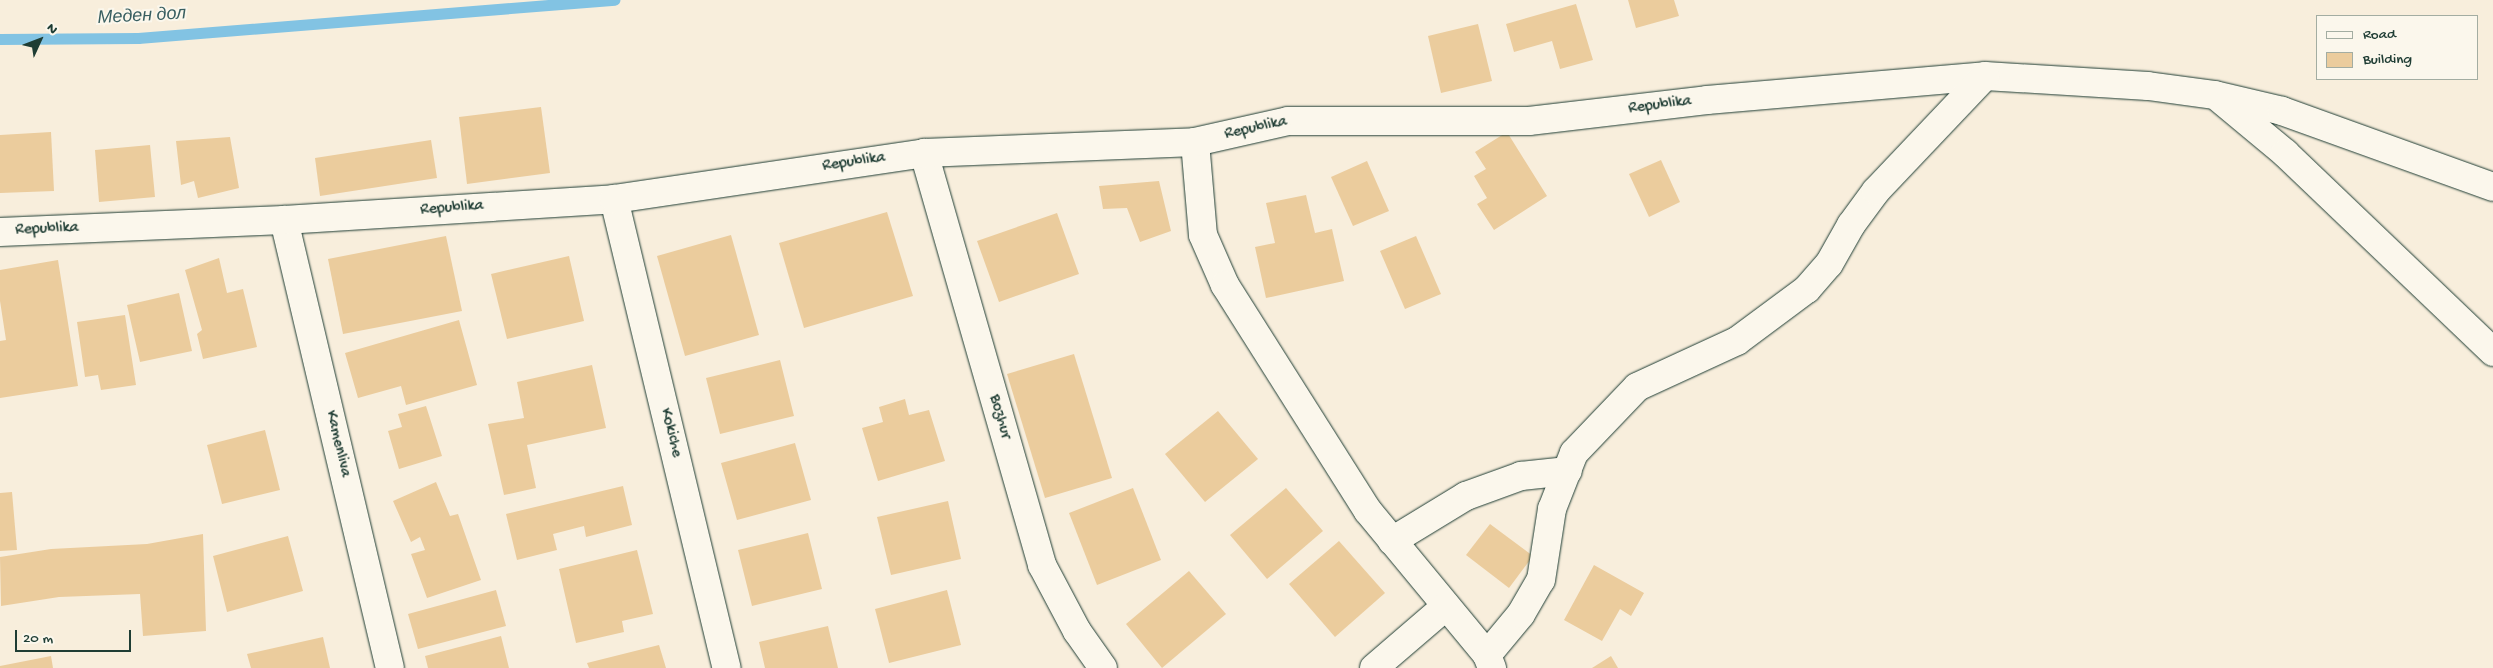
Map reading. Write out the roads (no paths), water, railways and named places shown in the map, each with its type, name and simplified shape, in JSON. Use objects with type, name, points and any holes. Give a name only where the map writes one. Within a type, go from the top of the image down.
[{"type":"street","name":"Republika","points":[[0,232],[284,220],[614,199],[924,153],[1195,142],[1288,121],[1529,121],[1707,100],[1985,76],[2148,86],[2215,95],[2282,111],[2493,187]]},
{"type":"street","points":[[1195,142],[1203,235],[1225,285],[1368,511],[1489,662],[1541,580],[1552,509],[1574,453],[1637,387],[1738,341],[1807,289],[1829,264],[1851,225],[1876,191],[1985,76]]},
{"type":"street","points":[[2215,95],[2285,153],[2493,352]]},
{"type":"street","name":"Bozhur","points":[[924,153],[1042,565],[1077,631],[1103,668]]},
{"type":"street","name":"Kokiche","points":[[614,199],[727,668]]},
{"type":"street","name":"Kamenliva","points":[[284,220],[390,668]]},
{"type":"street","points":[[1392,541],[1466,496],[1521,476],[1568,471]]},
{"type":"street","points":[[1374,668],[1446,606]]},
{"type":"waterway","name":"Меден дол","points":[[0,39],[138,38],[614,0]]}]
